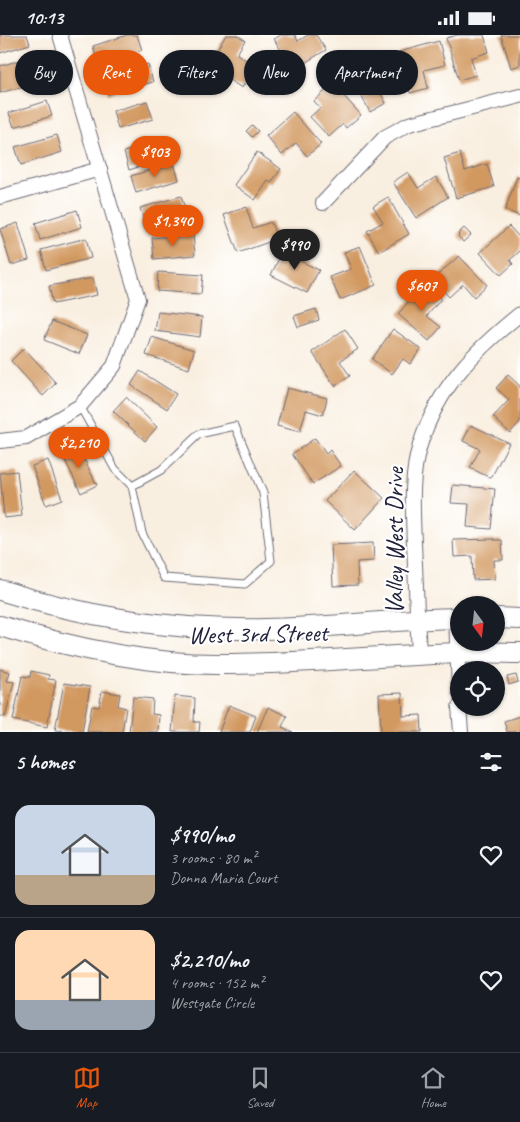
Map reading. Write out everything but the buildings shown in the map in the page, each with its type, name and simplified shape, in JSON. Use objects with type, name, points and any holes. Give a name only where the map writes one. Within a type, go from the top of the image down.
[{"type":"main road","name":"West 3rd Street","points":[[0,590],[50,605],[83,612],[199,627],[274,629],[450,618]]},
{"type":"main road","points":[[505,619],[520,619]]},
{"type":"main road","name":"West 3rd Street","points":[[0,626],[79,647],[148,659],[215,665],[306,663],[458,653],[520,653]]},
{"type":"street","points":[[0,441],[26,438],[80,406],[114,365],[138,299],[60,35]]},
{"type":"street","points":[[323,203],[385,137],[410,124],[520,96]]},
{"type":"street","points":[[0,197],[100,169]]},
{"type":"street","name":"Valley West Drive","points":[[419,655],[413,494],[416,462],[420,445],[437,407],[460,371],[477,350],[520,314]]},
{"type":"street","points":[[458,653],[458,661]]},
{"type":"street","points":[[460,716],[461,732]]},
{"type":"lane","points":[[80,406],[116,469],[132,485],[142,533],[164,578],[245,584],[271,561],[263,493],[235,425],[198,434],[161,470],[132,485]]}]
